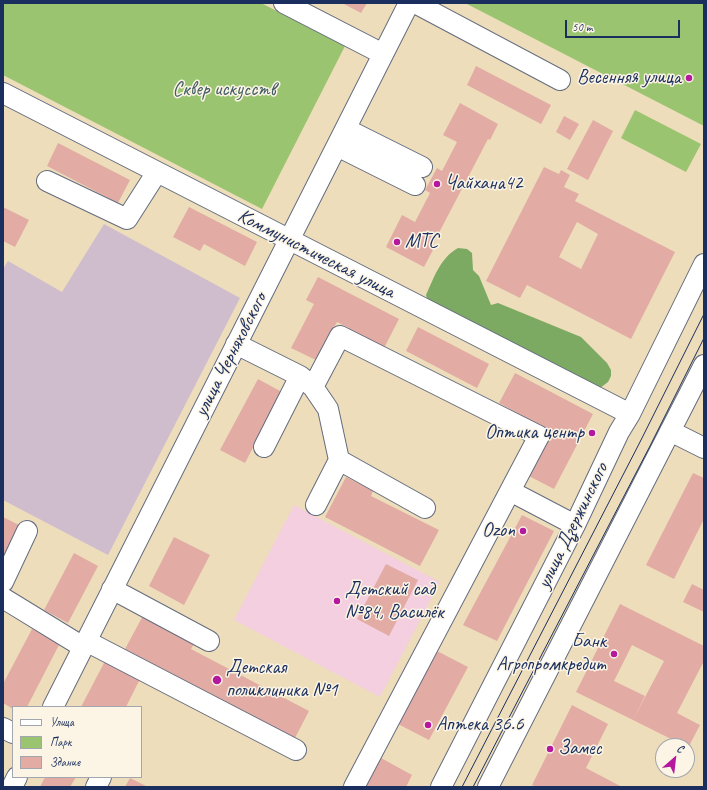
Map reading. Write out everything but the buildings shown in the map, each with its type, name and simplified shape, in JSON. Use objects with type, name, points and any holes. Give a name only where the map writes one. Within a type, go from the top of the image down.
[{"type":"street","points":[[284,3],[383,54]]},
{"type":"street","name":"улица Черняховского","points":[[53,706],[409,3]]},
{"type":"street","points":[[415,3],[560,80]]},
{"type":"street","name":"Коммунистическая улица","points":[[3,93],[630,414]]},
{"type":"street","points":[[341,137],[418,176]]},
{"type":"street","points":[[47,180],[128,219],[157,172]]},
{"type":"street","name":"улица Дзержинского","points":[[441,787],[575,525],[619,432],[630,414],[704,264]]},
{"type":"street","points":[[264,447],[306,382],[340,336],[539,436],[354,787]]},
{"type":"street","points":[[236,344],[306,382],[328,409],[339,460],[316,505]]},
{"type":"street","points":[[488,787],[704,365]]},
{"type":"street","points":[[670,431],[704,448]]},
{"type":"street","points":[[339,460],[425,508]]},
{"type":"street","points":[[510,491],[575,525]]},
{"type":"street","points":[[3,582],[27,530]]},
{"type":"street","points":[[112,589],[209,641]]},
{"type":"street","points":[[3,598],[84,644],[296,750]]},
{"type":"street","points":[[3,728],[12,732]]},
{"type":"street","points":[[12,787],[16,778]]},
{"type":"street","points":[[96,787],[100,778]]},
{"type":"shaded area","points":[[104,224],[240,298],[108,555],[3,500],[3,269],[8,261],[62,292]]},
{"type":"shaded area","name":"Детский сад №84, Василёк","points":[[294,505],[440,582],[380,697],[234,620]]},
{"type":"green space","name":"Сквер искусств","points":[[3,3],[261,3],[345,46],[262,209],[3,75]]},
{"type":"green space","points":[[465,3],[704,3],[704,126]]},
{"type":"green space","points":[[635,110],[701,144],[686,172],[621,138]]},
{"type":"green space","points":[[458,248],[467,249],[472,253],[473,270],[479,276],[491,305],[498,303],[581,337],[607,363],[611,370],[611,376],[608,382],[600,388],[428,302],[426,295],[438,269],[447,257]]},
{"type":"tram line","points":[[462,787],[640,442],[704,314]]},
{"type":"tram line","points":[[473,787],[650,446],[704,338]]},
{"type":"place","name":"Весенняя улица","points":[[689,78]]},
{"type":"place","name":"Чайхана42","points":[[437,184]]},
{"type":"place","name":"МТС","points":[[397,242]]},
{"type":"place","name":"Оптика центр","points":[[592,433]]},
{"type":"place","name":"Ozon","points":[[523,531]]},
{"type":"place","name":"Детский сад №84, Василёк","points":[[337,601]]},
{"type":"place","name":"Банк Агропромкредит","points":[[614,654]]},
{"type":"place","name":"Детская поликлиника №1","points":[[217,680]]},
{"type":"place","name":"Аптека 36.6","points":[[428,725]]},
{"type":"place","name":"Замес","points":[[550,749]]}]
